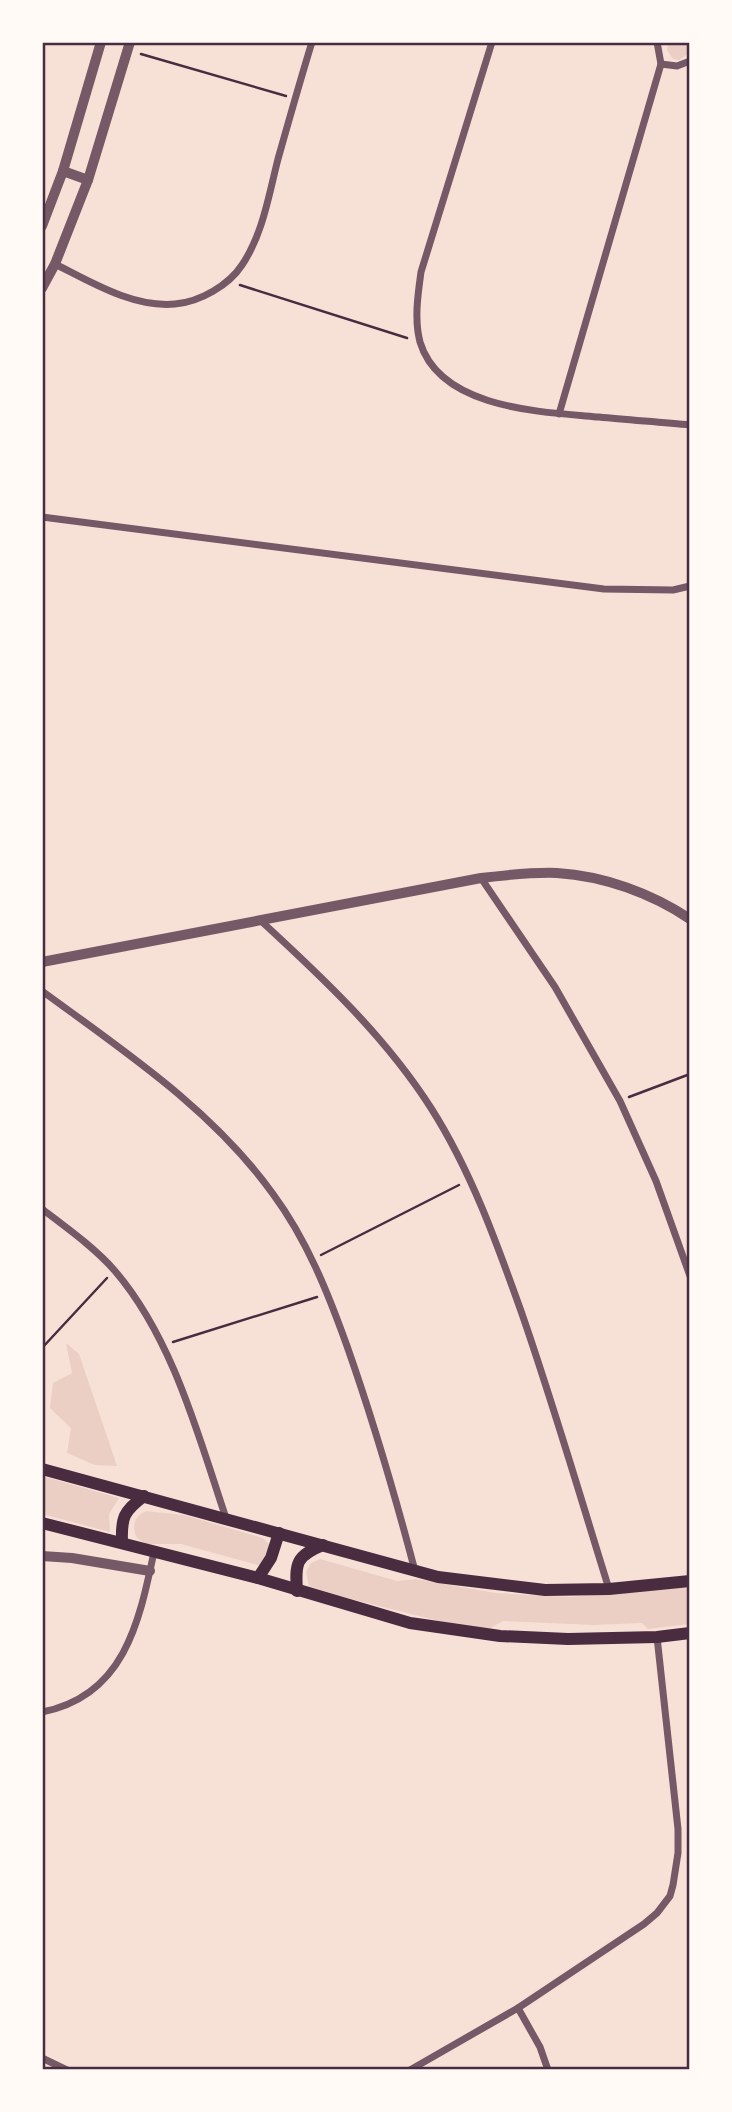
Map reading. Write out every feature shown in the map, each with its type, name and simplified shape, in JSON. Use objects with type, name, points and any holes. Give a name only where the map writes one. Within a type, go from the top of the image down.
[{"type":"main road","points":[[42,1469],[415,1571],[488,1585],[545,1590],[609,1589],[690,1581]]},
{"type":"main road","points":[[122,1542],[121,1524],[125,1513],[144,1496]]},
{"type":"main road","points":[[42,1523],[258,1578],[410,1623],[473,1632],[568,1639],[657,1637],[690,1633]]},
{"type":"main road","points":[[258,1578],[271,1558],[279,1533]]},
{"type":"main road","points":[[297,1591],[298,1561],[309,1551],[323,1545]]},
{"type":"street","points":[[42,226],[63,171],[101,42]]},
{"type":"street","points":[[55,264],[124,296],[160,303],[175,304],[190,300],[207,294],[228,281],[242,265],[263,218],[294,98],[312,42]]},
{"type":"street","points":[[492,42],[421,272],[418,307],[421,342],[439,372],[461,389],[493,402],[559,414],[690,425]]},
{"type":"street","points":[[559,414],[661,64],[657,42]]},
{"type":"street","points":[[42,288],[55,264],[88,180],[129,46]]},
{"type":"street","points":[[661,64],[677,66],[690,61]]},
{"type":"street","points":[[63,171],[88,180]]},
{"type":"street","points":[[42,517],[604,589],[673,590],[690,586]]},
{"type":"street","points":[[42,962],[481,878],[556,873],[584,877],[645,894],[690,919]]},
{"type":"street","points":[[481,878],[555,987],[620,1101],[656,1181],[690,1276]]},
{"type":"street","points":[[260,919],[308,963],[374,1033],[429,1105],[471,1179],[495,1237],[538,1359],[609,1589]]},
{"type":"street","points":[[42,991],[164,1083],[211,1124],[248,1163],[292,1223],[328,1294],[361,1385],[415,1571]]},
{"type":"street","points":[[42,1209],[114,1270],[163,1345],[192,1418],[226,1518]]},
{"type":"street","points":[[42,1712],[54,1710],[89,1694],[105,1680],[119,1661],[142,1608],[154,1552]]},
{"type":"street","points":[[42,1556],[72,1558],[150,1571]]},
{"type":"street","points":[[410,2070],[518,2008],[644,1924],[670,1896],[677,1868],[678,1829],[657,1637]]},
{"type":"street","points":[[518,2008],[540,2047],[548,2070]]},
{"type":"street","points":[[42,2058],[67,2070]]},
{"type":"path","points":[[129,46],[294,98]]},
{"type":"path","points":[[228,281],[421,342]]},
{"type":"path","points":[[620,1101],[690,1074]]},
{"type":"path","points":[[312,1259],[471,1179]]},
{"type":"path","points":[[42,1348],[114,1270]]},
{"type":"path","points":[[163,1345],[328,1294]]},
{"type":"shaded area","points":[[669,42],[690,42],[688,54],[679,60],[673,59],[667,50]]},
{"type":"shaded area","points":[[66,1343],[79,1354],[117,1466],[95,1465],[67,1453],[71,1428],[50,1408],[53,1383],[72,1373]]},
{"type":"shaded area","points":[[42,1476],[119,1498],[109,1514],[110,1532],[42,1514]]},
{"type":"shaded area","points":[[146,1511],[184,1515],[263,1538],[270,1545],[263,1564],[258,1565],[181,1544],[146,1544],[137,1538],[134,1526],[136,1519]]},
{"type":"shaded area","points":[[320,1559],[397,1581],[416,1579],[496,1593],[570,1597],[690,1587],[690,1624],[648,1629],[642,1623],[594,1625],[503,1621],[487,1630],[439,1621],[309,1586],[306,1572],[311,1563]]}]
